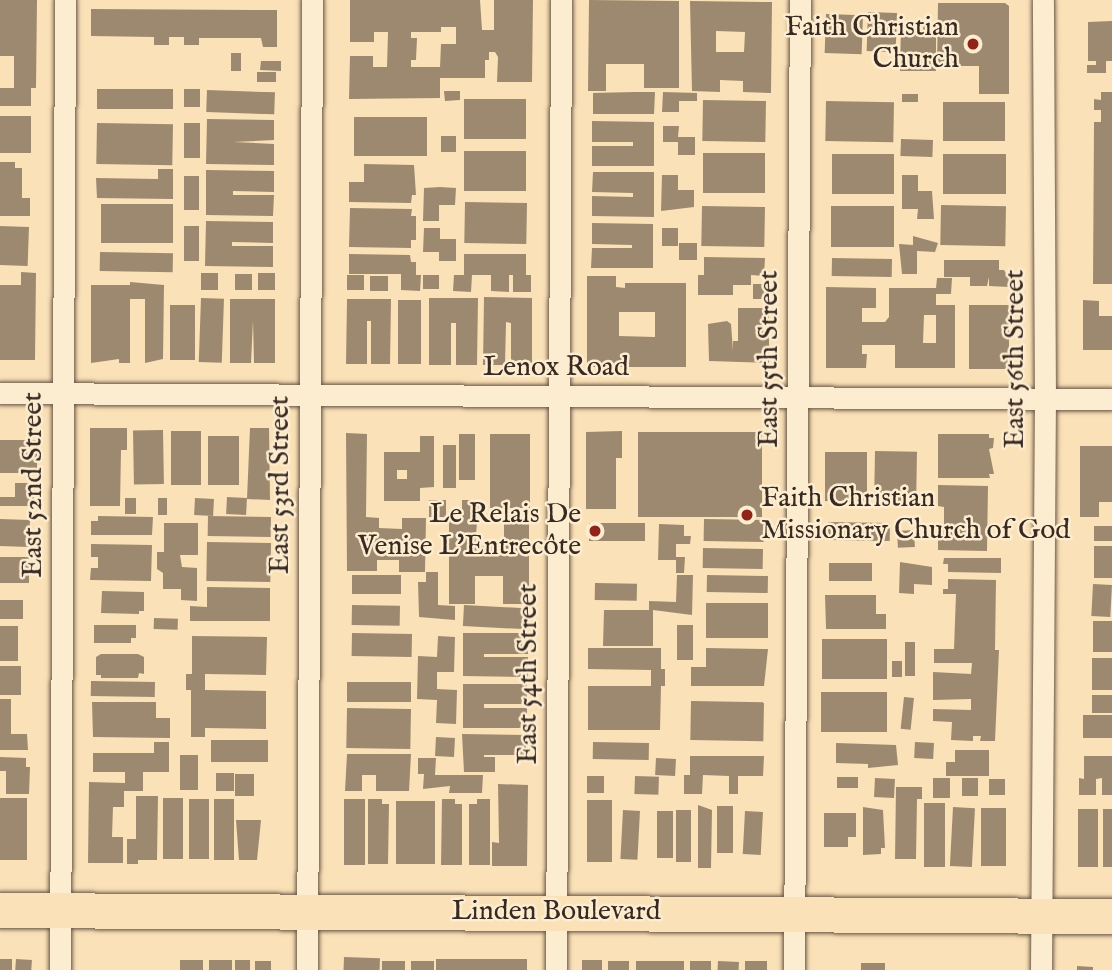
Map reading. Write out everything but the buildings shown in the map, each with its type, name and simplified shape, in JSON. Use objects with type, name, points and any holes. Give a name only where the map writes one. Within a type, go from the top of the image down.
[{"type":"highway","name":"Linden Boulevard","points":[[0,910],[1112,916]]},
{"type":"street","name":"East 52nd Street","points":[[60,970],[65,0]]},
{"type":"street","name":"East 53rd Street","points":[[307,970],[312,0]]},
{"type":"street","name":"East 54th Street","points":[[556,970],[561,0]]},
{"type":"street","name":"East 55th Street","points":[[794,970],[800,0]]},
{"type":"street","name":"East 56th Street","points":[[1041,970],[1045,398],[1043,0]]},
{"type":"street","name":"Lenox Road","points":[[0,393],[1112,399]]},
{"type":"place","name":"Faith Christian Church","points":[[973,44]]},
{"type":"place","name":"Faith Christian Missionary Church of God","points":[[747,515]]},
{"type":"place","name":"Le Relais De Venise L'Entrecôte","points":[[595,531]]}]
